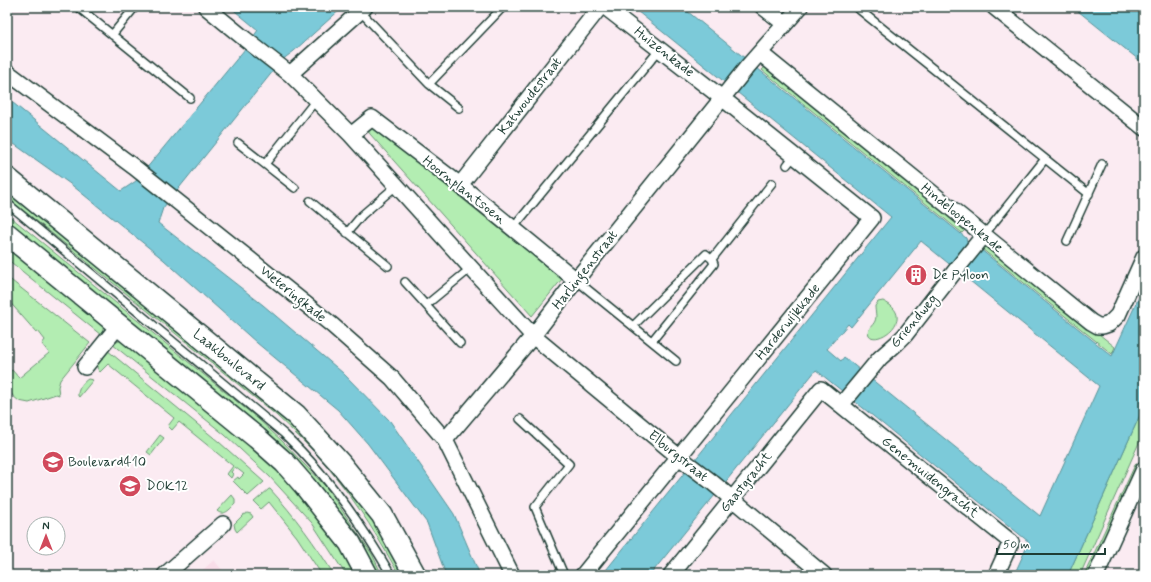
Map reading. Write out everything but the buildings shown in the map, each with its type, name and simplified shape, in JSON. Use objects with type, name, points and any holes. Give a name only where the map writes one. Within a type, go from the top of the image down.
[{"type":"main road","name":"Laakboulevard","points":[[7,178],[296,415],[340,462],[382,516],[415,575]]},
{"type":"main road","points":[[7,234],[257,438],[285,463],[350,543],[367,575]]},
{"type":"street","name":"Katwoudestraat","points":[[460,185],[600,7]]},
{"type":"street","name":"Huizenkade","points":[[605,7],[722,98]]},
{"type":"street","points":[[763,7],[785,24]]},
{"type":"street","points":[[722,98],[800,7]]},
{"type":"street","points":[[994,7],[1144,128]]},
{"type":"street","points":[[208,8],[285,70],[351,135],[533,336]]},
{"type":"street","points":[[285,70],[362,9]]},
{"type":"street","name":"Hindeloopenkade","points":[[760,53],[1091,322],[1098,326],[1108,324],[1118,315],[1144,257]]},
{"type":"street","name":"Weteringkade","points":[[7,72],[134,167],[332,325],[392,378],[445,440],[512,575]]},
{"type":"street","name":"Harderwijkkade","points":[[583,575],[872,218],[791,160],[722,98]]},
{"type":"street","name":"Harlingenstraat","points":[[445,440],[533,336],[722,98]]},
{"type":"street","name":"Hoornplantsoen","points":[[351,135],[372,118],[460,185],[576,280]]},
{"type":"street","name":"Griendweg","points":[[845,401],[880,358],[905,334],[984,235]]},
{"type":"street","points":[[85,367],[119,325]]},
{"type":"street","name":"Elburgstraat","points":[[533,336],[824,575]]},
{"type":"street","name":"Genemuidengracht","points":[[821,389],[845,401],[1011,542],[996,575]]},
{"type":"street","name":"Gaastgracht","points":[[671,575],[821,389]]},
{"type":"street","points":[[1098,574],[1144,469]]},
{"type":"street","points":[[165,575],[223,524]]},
{"type":"lane","points":[[78,7],[190,98]]},
{"type":"lane","points":[[112,35],[135,7]]},
{"type":"lane","points":[[429,84],[503,7]]},
{"type":"lane","points":[[856,7],[1089,194]]},
{"type":"lane","points":[[362,9],[429,84],[459,108]]},
{"type":"lane","points":[[512,228],[660,49]]},
{"type":"lane","points":[[265,164],[316,100]]},
{"type":"lane","points":[[238,143],[295,188]]},
{"type":"lane","points":[[984,235],[1045,159]]},
{"type":"lane","points":[[1067,241],[1102,164]]},
{"type":"lane","points":[[712,259],[772,183]]},
{"type":"lane","points":[[347,232],[362,215],[396,186]]},
{"type":"lane","points":[[310,202],[388,266]]},
{"type":"lane","name":"Laakboulevard","points":[[7,203],[284,433],[300,448],[326,478],[363,528],[391,575]]},
{"type":"lane","points":[[633,326],[706,254],[712,259],[714,264],[652,341]]},
{"type":"lane","points":[[426,305],[470,268]]},
{"type":"lane","points":[[576,280],[676,360]]},
{"type":"lane","points":[[405,282],[460,343]]},
{"type":"lane","points":[[520,420],[569,464],[535,507],[564,575]]},
{"type":"shaded area","points":[[214,560],[226,575],[197,575]]},
{"type":"green space","points":[[767,65],[967,228],[962,233],[762,70]]},
{"type":"green space","points":[[372,126],[562,279],[532,316],[370,134],[368,131]]},
{"type":"green space","points":[[7,184],[335,462],[409,575],[399,575],[361,511],[327,467],[299,437],[276,415],[7,197]]},
{"type":"green space","points":[[7,214],[257,418],[282,441],[326,487],[372,554],[382,575],[372,575],[331,510],[7,228]]},
{"type":"green space","points":[[7,238],[103,325],[101,335],[7,259]]},
{"type":"green space","points":[[987,243],[1115,347],[1112,354],[982,249]]},
{"type":"green space","points":[[7,277],[90,343],[60,380],[58,387],[59,395],[56,394],[29,403],[19,401],[13,396],[7,387],[7,374],[12,370],[19,378],[49,353],[42,344],[45,340],[38,331],[36,332],[7,299]]},
{"type":"green space","points":[[883,301],[893,308],[897,315],[896,322],[892,329],[886,334],[873,338],[869,335],[868,331],[876,319],[875,306],[878,302]]},
{"type":"green space","points":[[126,340],[282,466],[363,575],[346,575],[312,523],[270,477],[225,435],[112,344]]},
{"type":"green space","points":[[107,350],[219,442],[264,482],[248,496],[233,481],[238,477],[239,479],[244,474],[235,467],[231,472],[233,474],[231,478],[227,474],[233,466],[179,422],[172,430],[168,426],[174,418],[108,364],[100,372],[97,363]]},
{"type":"green space","points":[[88,379],[93,380],[79,397],[79,389]]},
{"type":"green space","points":[[1144,406],[1142,436],[1080,575],[1068,575]]},
{"type":"green space","points":[[160,435],[164,438],[151,455],[147,452]]},
{"type":"green space","points":[[1135,465],[1140,465],[1090,575],[1084,575]]},
{"type":"green space","points":[[269,489],[288,509],[304,530],[334,575],[322,575],[297,537],[269,502],[261,509],[254,502]]},
{"type":"green space","points":[[232,495],[235,499],[235,504],[224,513],[217,511]]},
{"type":"green space","points":[[247,513],[251,514],[253,517],[237,532],[234,524]]},
{"type":"water","points":[[230,7],[343,7],[282,60],[163,208],[158,223],[263,305],[343,373],[390,421],[454,514],[480,575],[446,575],[427,523],[368,444],[338,410],[257,343],[164,260],[73,186],[7,139],[7,98],[121,191],[136,181],[245,49],[258,30]]},
{"type":"water","points":[[632,7],[682,7],[966,238],[968,246],[980,249],[1112,356],[1144,286],[1144,406],[1068,575],[1014,575],[1029,542],[816,370],[723,485],[707,488],[715,495],[650,575],[602,575],[891,217]],"holes":[[[921,241],[1099,386],[1040,516],[844,357],[841,361],[827,349],[848,324],[851,327]]]},
{"type":"water","points":[[1073,7],[1144,7],[1144,64]]},
{"type":"place","name":"De Pyloon","points":[[916,275]]},
{"type":"place","name":"Boulevard410","points":[[53,462]]},
{"type":"place","name":"DOK12","points":[[130,486]]}]
